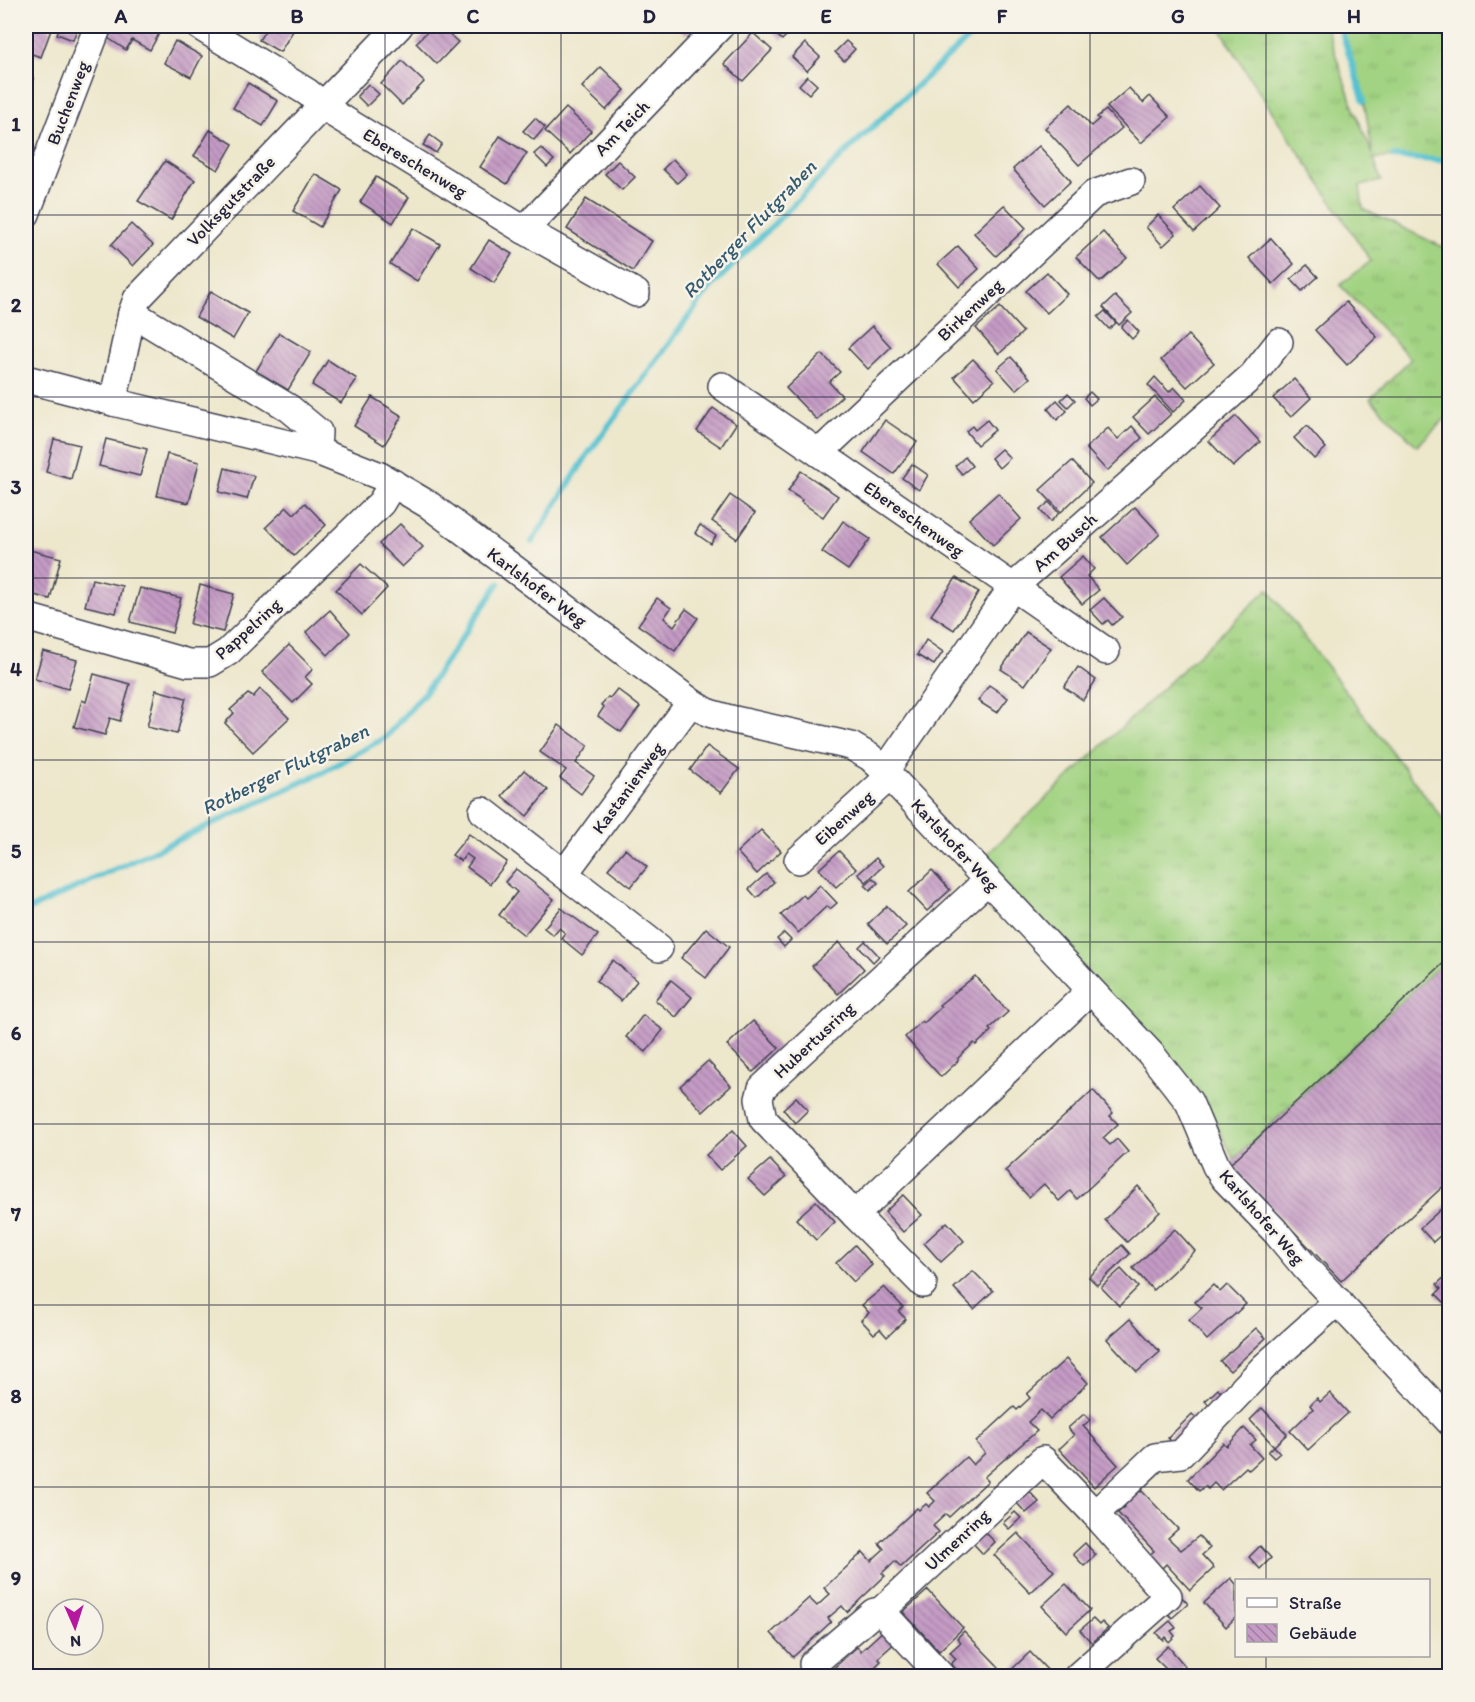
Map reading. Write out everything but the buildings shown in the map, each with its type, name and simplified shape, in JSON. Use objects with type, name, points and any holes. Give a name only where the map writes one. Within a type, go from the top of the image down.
[{"type":"street","name":"Buchenweg","points":[[26,214],[98,26]]},
{"type":"street","name":"Ebereschenweg","points":[[198,26],[307,92],[336,115],[524,230],[636,293]]},
{"type":"street","name":"Volksgutstraße","points":[[113,402],[132,312],[137,299],[399,26]]},
{"type":"street","name":"Am Teich","points":[[524,230],[720,26]]},
{"type":"street","name":"Birkenweg","points":[[819,453],[1094,194],[1131,181]]},
{"type":"street","points":[[132,312],[289,408],[318,432],[317,451]]},
{"type":"street","name":"Am Busch","points":[[887,773],[1012,588],[1253,375],[1279,342]]},
{"type":"street","name":"Karlshofer Weg","points":[[26,379],[317,451],[352,464],[393,483],[429,505],[691,702],[709,713],[851,746],[870,757],[1151,1054],[1189,1101],[1216,1166],[1224,1178],[1449,1422]]},
{"type":"street","name":"Ebereschenweg","points":[[722,386],[1106,651]]},
{"type":"street","name":"Pappelring","points":[[26,617],[188,663],[210,663],[228,652],[381,503],[393,483]]},
{"type":"street","name":"Kastanienweg","points":[[564,874],[691,702]]},
{"type":"street","name":"Eibenweg","points":[[798,860],[887,773]]},
{"type":"street","points":[[483,811],[658,948]]},
{"type":"street","name":"Hubertusring","points":[[923,1284],[763,1119],[759,1100],[762,1088],[987,880]]},
{"type":"street","points":[[855,1215],[1090,991]]},
{"type":"street","points":[[1095,1514],[1155,1457],[1181,1454],[1264,1367],[1338,1301]]},
{"type":"street","name":"Ulmenring","points":[[881,1611],[1043,1460],[1168,1596],[1078,1677]]},
{"type":"street","points":[[813,1664],[874,1612],[881,1611],[941,1677]]},
{"type":"green space","points":[[1219,26],[1326,26],[1352,104],[1373,155],[1364,101],[1340,26],[1449,26],[1449,161],[1393,157],[1374,159],[1381,181],[1360,186],[1363,209],[1449,250],[1449,415],[1417,446],[1370,399],[1411,359],[1340,285],[1371,261],[1250,78]]},
{"type":"green space","points":[[1268,589],[1449,827],[1449,957],[1234,1159],[1200,1093],[981,860]]},
{"type":"waterway","name":"Rotberger Flutgraben","points":[[532,542],[588,454],[709,289],[851,147],[981,26]]},
{"type":"waterway","points":[[1340,26],[1364,101]]},
{"type":"waterway","points":[[1393,157],[1450,161]]},
{"type":"waterway","name":"Rotberger Flutgraben","points":[[26,911],[323,772],[386,737],[426,691],[499,583]]}]
